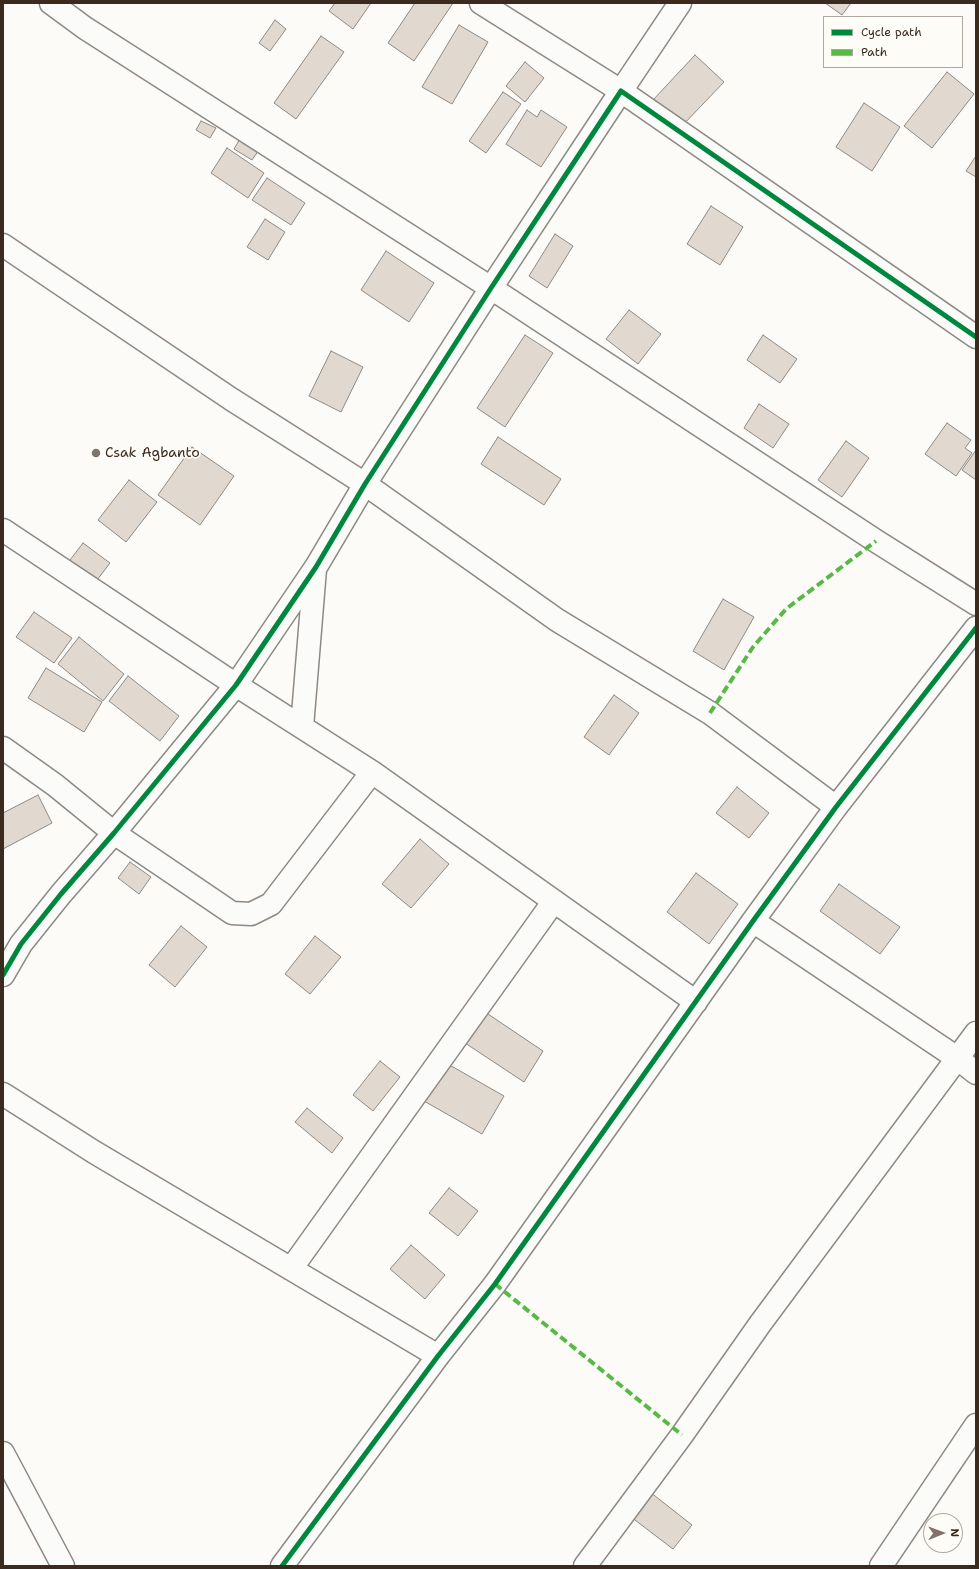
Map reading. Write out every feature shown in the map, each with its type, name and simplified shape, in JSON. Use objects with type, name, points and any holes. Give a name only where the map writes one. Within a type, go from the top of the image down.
[{"type":"main road","points":[[51,3],[85,28],[491,288],[876,541],[976,604]]},
{"type":"main road","points":[[481,3],[620,91],[976,337]]},
{"type":"main road","points":[[3,975],[21,944],[60,894],[114,833],[236,685],[316,567],[365,484],[491,288],[620,91],[680,3]]},
{"type":"main road","points":[[3,245],[231,399],[365,484],[557,620],[710,713],[836,807]]},
{"type":"main road","points":[[3,530],[236,685],[372,772],[696,1002]]},
{"type":"main road","points":[[302,727],[316,567]]},
{"type":"main road","points":[[282,1566],[438,1356],[495,1284],[753,921],[836,807],[976,628]]},
{"type":"main road","points":[[3,748],[55,785],[114,833],[232,913],[251,914],[271,904],[372,772]]},
{"type":"main road","points":[[291,1269],[554,901]]},
{"type":"main road","points":[[753,921],[957,1058],[976,1073]]},
{"type":"main road","points":[[585,1566],[682,1435],[760,1324],[976,1033]]},
{"type":"main road","points":[[3,1094],[94,1152],[438,1356]]},
{"type":"main road","points":[[880,1566],[976,1426]]},
{"type":"main road","points":[[3,1453],[63,1566]]},
{"type":"building","points":[[335,3],[371,3],[353,29],[329,11]]},
{"type":"building","points":[[415,3],[453,3],[414,61],[388,43]]},
{"type":"building","points":[[825,3],[851,3],[842,15]]},
{"type":"building","points":[[275,20],[286,29],[270,51],[259,43]]},
{"type":"building","points":[[459,25],[488,42],[452,104],[422,87]]},
{"type":"building","points":[[321,36],[344,52],[296,119],[274,103]]},
{"type":"building","points":[[695,55],[724,82],[681,127],[653,100]]},
{"type":"building","points":[[525,62],[544,78],[525,102],[506,86]]},
{"type":"building","points":[[947,72],[974,94],[932,148],[904,126]]},
{"type":"building","points":[[503,92],[521,104],[486,153],[469,141]]},
{"type":"building","points":[[864,103],[900,127],[872,171],[836,147]]},
{"type":"building","points":[[527,110],[537,117],[541,110],[567,127],[541,167],[506,144]]},
{"type":"building","points":[[201,121],[216,128],[210,138],[196,130]]},
{"type":"building","points":[[244,132],[263,144],[252,160],[234,149]]},
{"type":"building","points":[[227,148],[264,173],[248,198],[211,173]]},
{"type":"building","points":[[976,156],[976,177],[966,171]]},
{"type":"building","points":[[267,178],[305,203],[291,225],[252,200]]},
{"type":"building","points":[[711,206],[743,227],[720,265],[687,244]]},
{"type":"building","points":[[265,219],[285,232],[268,260],[247,247]]},
{"type":"building","points":[[555,234],[573,246],[547,288],[529,276]]},
{"type":"building","points":[[386,251],[434,283],[409,322],[361,290]]},
{"type":"building","points":[[629,310],[661,334],[638,364],[606,339]]},
{"type":"building","points":[[525,335],[553,353],[505,427],[477,408]]},
{"type":"building","points":[[763,335],[797,359],[780,383],[747,360]]},
{"type":"building","points":[[331,351],[363,367],[341,412],[309,396]]},
{"type":"building","points":[[759,404],[789,424],[773,448],[744,428]]},
{"type":"building","points":[[947,423],[971,440],[965,448],[972,453],[956,476],[925,454]]},
{"type":"building","points":[[498,437],[561,479],[544,505],[481,464]]},
{"type":"building","points":[[846,441],[869,458],[842,497],[818,480]]},
{"type":"building","points":[[192,447],[234,476],[200,525],[158,495]]},
{"type":"building","points":[[976,450],[976,480],[962,470]]},
{"type":"building","points":[[129,480],[157,502],[126,542],[98,520]]},
{"type":"building","points":[[83,543],[110,563],[94,584],[67,564]]},
{"type":"building","points":[[723,599],[754,617],[724,670],[693,651]]},
{"type":"building","points":[[34,612],[72,638],[54,663],[16,637]]},
{"type":"building","points":[[79,637],[124,674],[103,701],[58,664]]},
{"type":"building","points":[[46,668],[102,702],[84,732],[28,698]]},
{"type":"building","points":[[128,676],[179,716],[160,741],[109,701]]},
{"type":"building","points":[[614,695],[639,713],[609,755],[584,737]]},
{"type":"building","points":[[737,787],[769,813],[749,838],[716,813]]},
{"type":"building","points":[[38,795],[52,823],[3,849],[3,813]]},
{"type":"building","points":[[420,839],[449,864],[411,908],[382,884]]},
{"type":"building","points":[[130,862],[151,877],[139,894],[118,878]]},
{"type":"building","points":[[696,873],[738,904],[709,944],[667,912]]},
{"type":"building","points":[[839,884],[900,927],[880,954],[820,911]]},
{"type":"building","points":[[181,926],[207,947],[175,987],[149,965]]},
{"type":"building","points":[[315,936],[341,957],[310,994],[285,974]]},
{"type":"building","points":[[482,1010],[543,1051],[524,1082],[462,1041]]},
{"type":"building","points":[[380,1061],[400,1077],[373,1111],[353,1095]]},
{"type":"building","points":[[446,1063],[504,1096],[482,1134],[424,1101]]},
{"type":"building","points":[[307,1108],[343,1138],[332,1153],[295,1122]]},
{"type":"building","points":[[449,1188],[478,1211],[458,1236],[429,1213]]},
{"type":"building","points":[[411,1245],[445,1275],[425,1299],[390,1269]]},
{"type":"building","points":[[650,1492],[692,1525],[673,1549],[631,1517]]},
{"type":"marked path","points":[[710,713],[753,647],[786,609],[876,541]]},
{"type":"marked path","points":[[495,1284],[682,1435]]},
{"type":"cycle path","points":[[3,975],[21,944],[61,894],[114,833],[236,685],[316,567],[365,484],[491,288],[621,91],[976,337]]},
{"type":"cycle path","points":[[282,1566],[438,1356],[495,1284],[753,921],[836,807],[976,628]]},
{"type":"place","name":"Csak Agbanto","points":[[96,453]]}]
